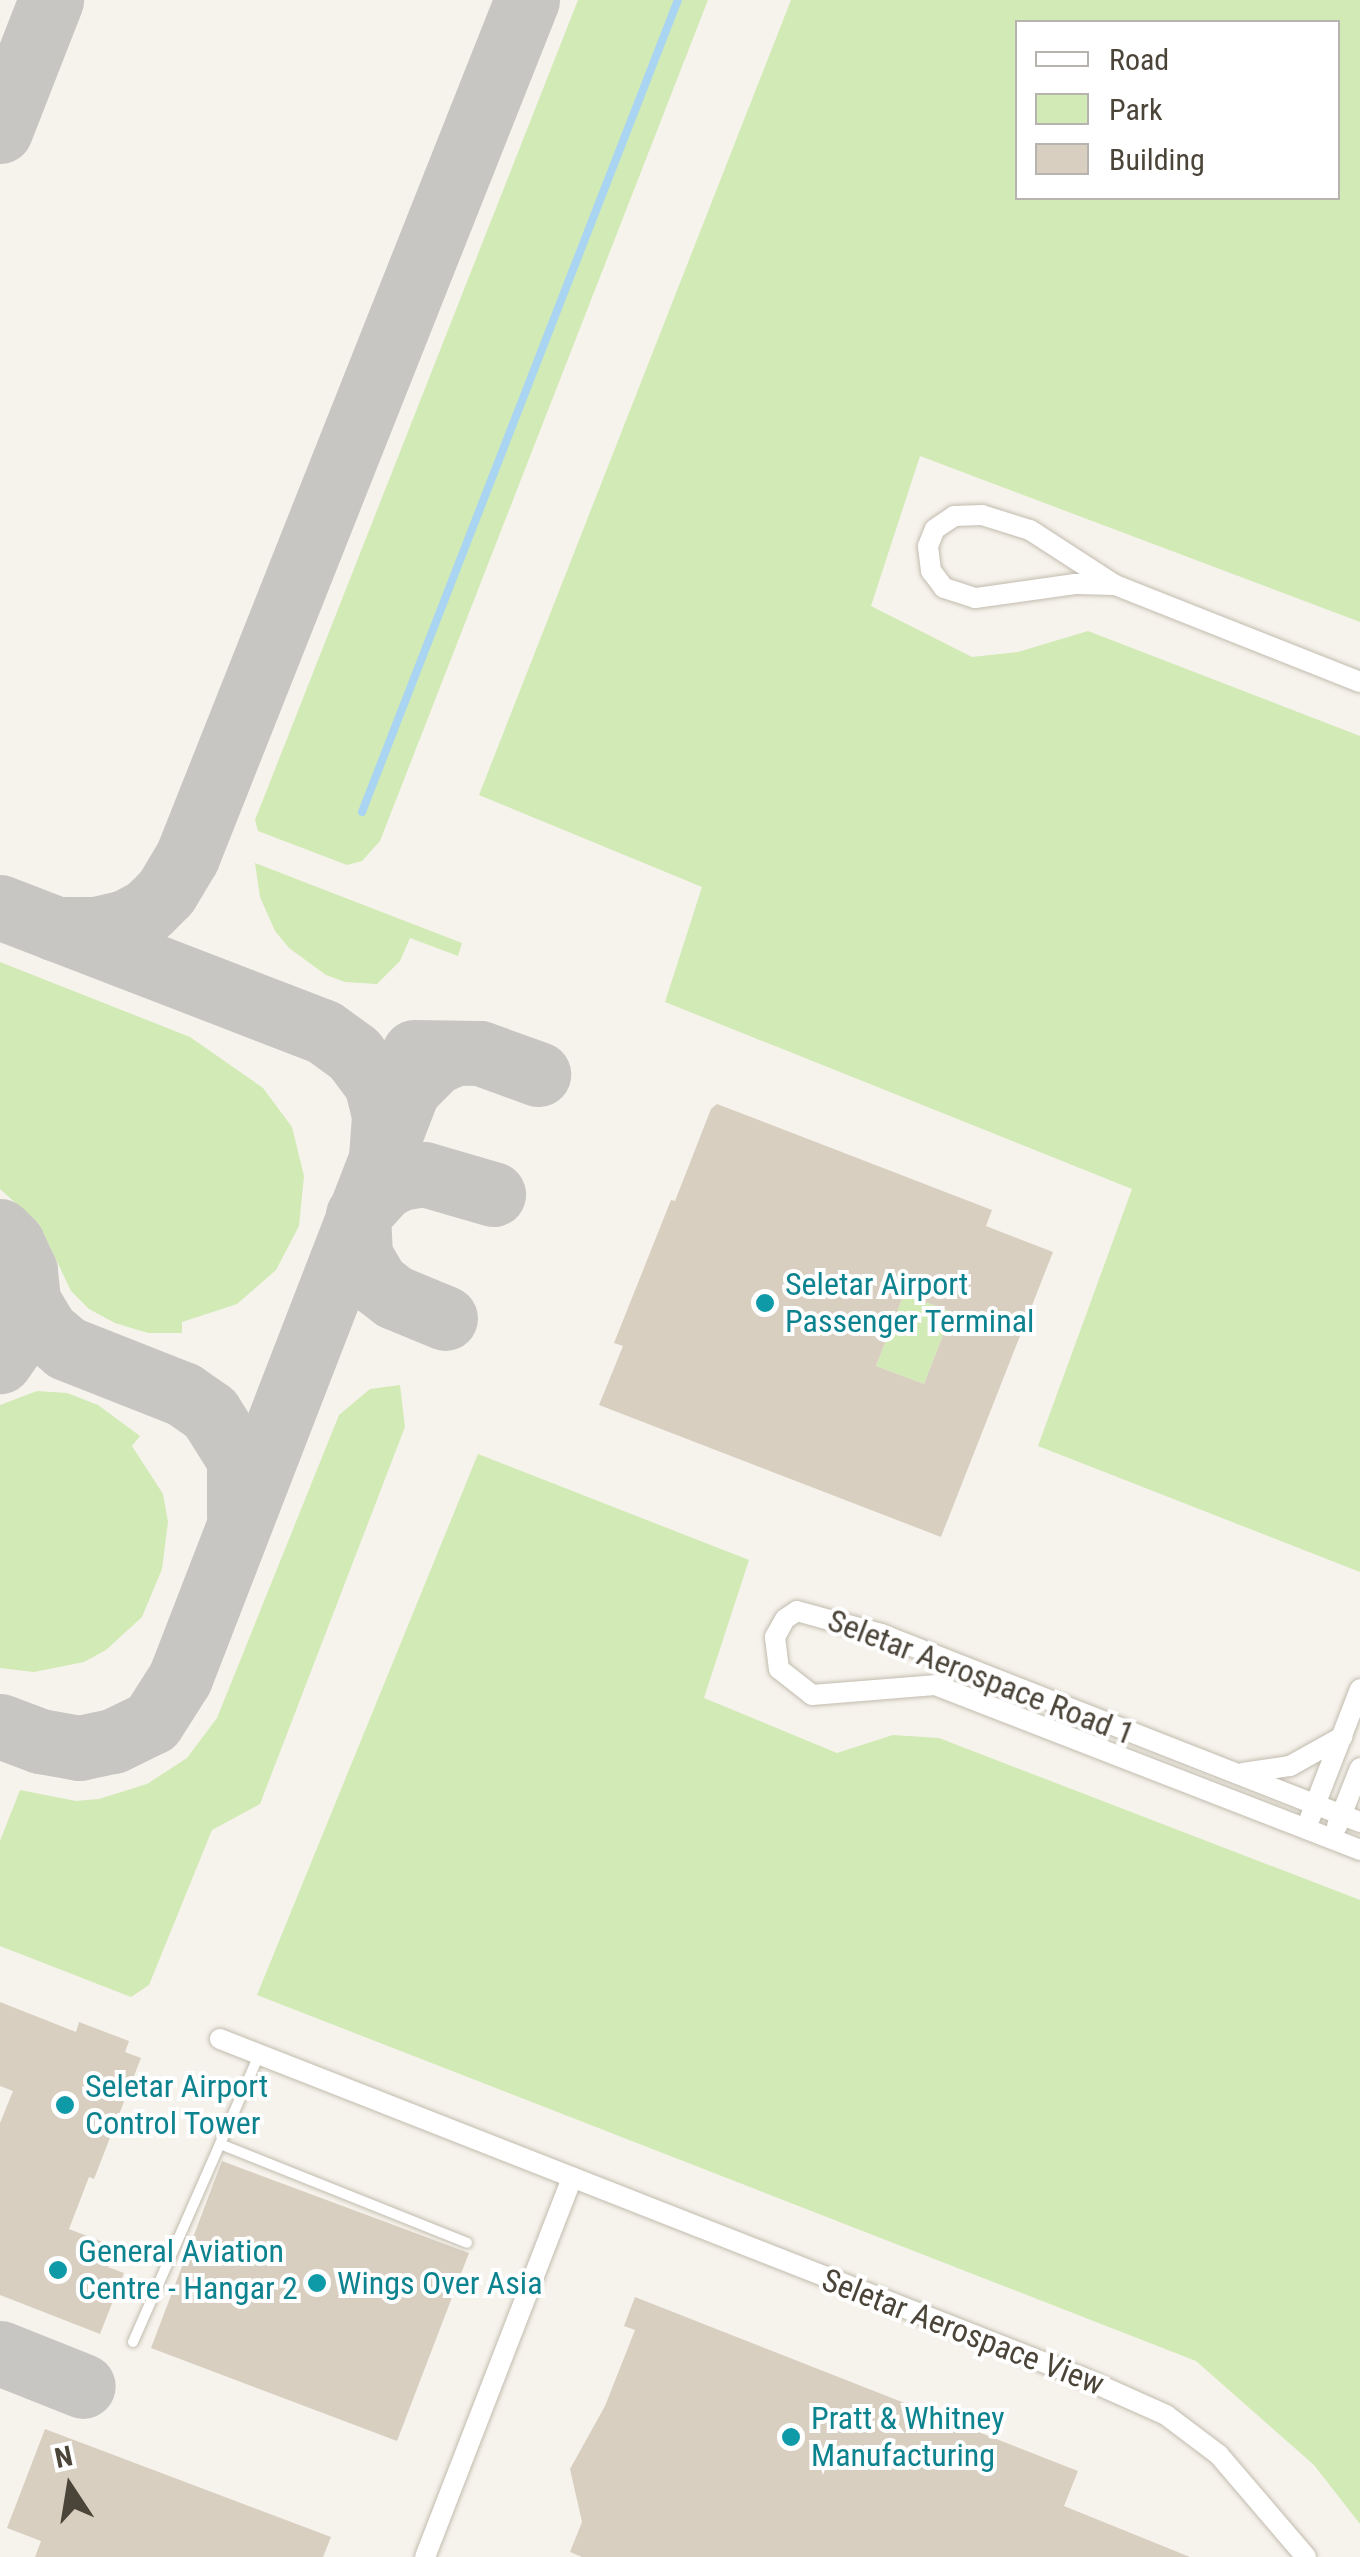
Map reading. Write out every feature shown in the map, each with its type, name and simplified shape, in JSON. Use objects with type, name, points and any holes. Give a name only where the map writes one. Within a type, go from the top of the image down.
[{"type":"street","points":[[1115,585],[1076,584],[976,598],[944,588],[931,571],[928,546],[935,529],[954,516],[982,515],[1048,539],[1115,585],[1360,682]]},
{"type":"street","name":"Seletar Aerospace Road 1","points":[[1351,1818],[881,1634],[797,1611],[785,1620],[776,1637],[779,1669],[812,1695],[935,1686],[1360,1850]]},
{"type":"street","points":[[1305,1829],[1360,1689]]},
{"type":"street","points":[[1047,1727],[1056,1704]]},
{"type":"street","points":[[1234,1773],[1290,1766],[1342,1737]]},
{"type":"street","points":[[1332,1839],[1351,1818],[1360,1768]]},
{"type":"street","name":"Seletar Aerospace View","points":[[220,2039],[1081,2377],[1166,2415],[1219,2455],[1306,2557]]},
{"type":"street","points":[[425,2557],[572,2178]]},
{"type":"lane","points":[[134,2342],[259,2055]]},
{"type":"lane","points":[[220,2144],[466,2243]]},
{"type":"green space","points":[[578,0],[708,0],[380,841],[362,861],[347,865],[258,831],[255,820]]},
{"type":"green space","points":[[791,0],[1360,0],[1360,622],[920,456],[871,606],[972,657],[1018,652],[1088,631],[1360,736],[1360,1572],[1038,1446],[1132,1189],[665,1002],[702,887],[479,795]]},
{"type":"green space","points":[[255,863],[462,943],[458,956],[410,938],[400,961],[377,984],[345,982],[326,975],[289,948],[275,931],[260,897]]},
{"type":"green space","points":[[0,962],[190,1037],[263,1088],[292,1127],[304,1176],[299,1226],[276,1270],[237,1304],[182,1322],[182,1333],[148,1333],[115,1323],[89,1309],[71,1291],[39,1224],[0,1189]]},
{"type":"green space","points":[[904,1294],[952,1312],[924,1384],[876,1366]]},
{"type":"green space","points":[[400,1385],[405,1427],[260,1804],[212,1830],[149,1985],[131,1997],[0,1946],[0,1841],[20,1790],[76,1801],[99,1799],[147,1784],[187,1758],[217,1718],[339,1415],[370,1389]]},
{"type":"green space","points":[[37,1391],[67,1393],[98,1405],[140,1436],[132,1446],[163,1494],[168,1522],[162,1569],[142,1617],[106,1650],[84,1662],[34,1672],[0,1668],[0,1405]]},
{"type":"green space","points":[[478,1454],[749,1560],[704,1698],[837,1753],[893,1735],[939,1738],[1360,1900],[1360,2524],[1314,2465],[1196,2361],[257,1995]]},
{"type":"building","name":"Seletar Airport Passenger Terminal","points":[[717,1104],[992,1210],[986,1226],[1053,1252],[941,1537],[599,1405],[623,1346],[614,1343],[711,1109]],"holes":[[[904,1294],[952,1312],[924,1384],[876,1366]]]},
{"type":"building","points":[[0,2002],[76,2032],[79,2022],[129,2041],[125,2052],[141,2058],[94,2179],[89,2177],[69,2229],[116,2247],[108,2267],[124,2273],[100,2334],[0,2295],[0,2123],[13,2091],[0,2086]]},
{"type":"building","name":"Wings Over Asia","points":[[222,2161],[469,2253],[397,2441],[151,2348]]},
{"type":"building","name":"Pratt & Whitney Manufacturing","points":[[635,2297],[1078,2471],[1064,2506],[1190,2557],[582,2557],[570,2552],[582,2522],[570,2469],[605,2406],[635,2330],[624,2326]]},
{"type":"building","points":[[45,2429],[331,2537],[323,2557],[35,2557],[41,2541],[7,2528]]},
{"type":"waterway","points":[[362,812],[678,0]]},
{"type":"taxiway","points":[[0,131],[51,0]]},
{"type":"taxiway","points":[[56,929],[96,929],[126,922],[148,910],[166,892],[187,857],[527,0]]},
{"type":"taxiway","points":[[0,907],[324,1032],[354,1054],[376,1083],[384,1116],[381,1157]]},
{"type":"taxiway","points":[[414,1052],[480,1053],[538,1074]]},
{"type":"taxiway","points":[[0,1726],[40,1741],[79,1748],[113,1741],[152,1722],[180,1678],[408,1089],[435,1062],[455,1053]]},
{"type":"taxiway","points":[[445,1318],[394,1297],[376,1283],[360,1255],[358,1215],[383,1187],[400,1178],[424,1174],[493,1194]]},
{"type":"taxiway","points":[[0,1231],[12,1243],[25,1271],[28,1301],[21,1331],[0,1361]]},
{"type":"taxiway","points":[[28,1301],[46,1331],[66,1348],[183,1394],[210,1413],[239,1459],[239,1515]]},
{"type":"taxiway","points":[[0,2353],[83,2386]]},
{"type":"place","name":"Seletar Airport Passenger Terminal","points":[[765,1303]]},
{"type":"place","name":"Seletar Airport Control Tower","points":[[65,2105]]},
{"type":"place","name":"General Aviation Centre - Hangar 2","points":[[58,2270]]},
{"type":"place","name":"Wings Over Asia","points":[[317,2283]]},
{"type":"place","name":"Pratt & Whitney Manufacturing","points":[[791,2437]]}]
